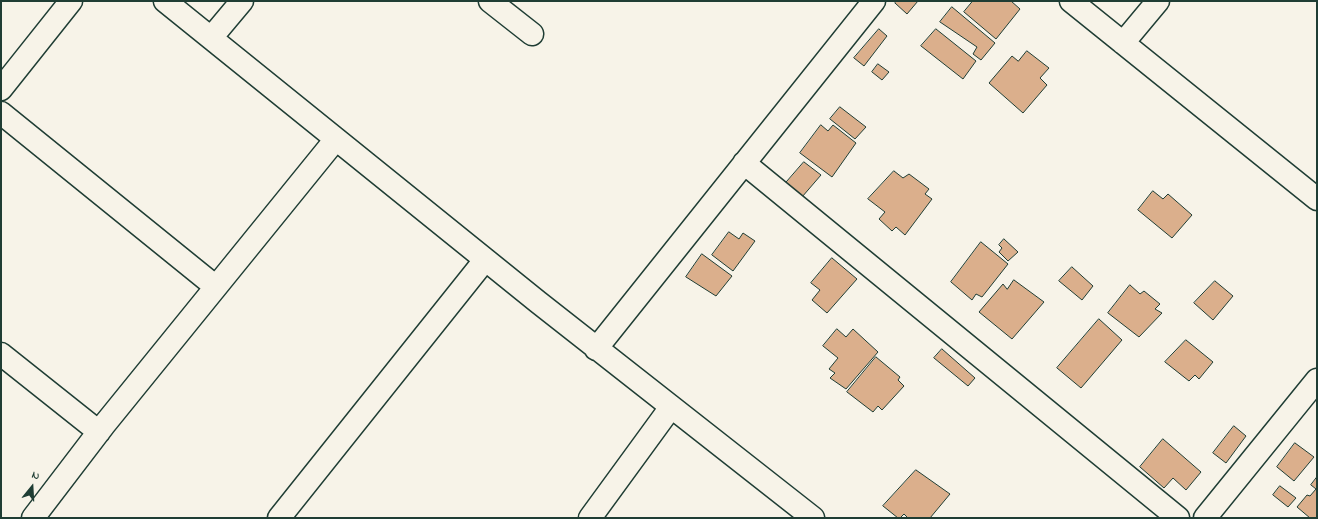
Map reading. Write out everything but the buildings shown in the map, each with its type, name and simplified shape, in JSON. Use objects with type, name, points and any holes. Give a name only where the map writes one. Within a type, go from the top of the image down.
[{"type":"street","points":[[1,89],[71,1]]},
{"type":"street","points":[[165,1],[596,349],[813,518]]},
{"type":"street","points":[[211,38],[242,1]]},
{"type":"street","points":[[490,1],[532,34]]},
{"type":"street","points":[[596,349],[874,1]]},
{"type":"street","points":[[1071,1],[1317,199]]},
{"type":"street","points":[[1123,42],[1158,1]]},
{"type":"street","points":[[1,114],[216,287]]},
{"type":"street","points":[[33,518],[99,432],[336,139]]},
{"type":"street","points":[[744,163],[1178,518]]},
{"type":"street","points":[[279,518],[485,260]]},
{"type":"street","points":[[1,354],[99,432]]},
{"type":"street","points":[[1205,518],[1317,380]]},
{"type":"street","points":[[590,518],[671,407]]}]
